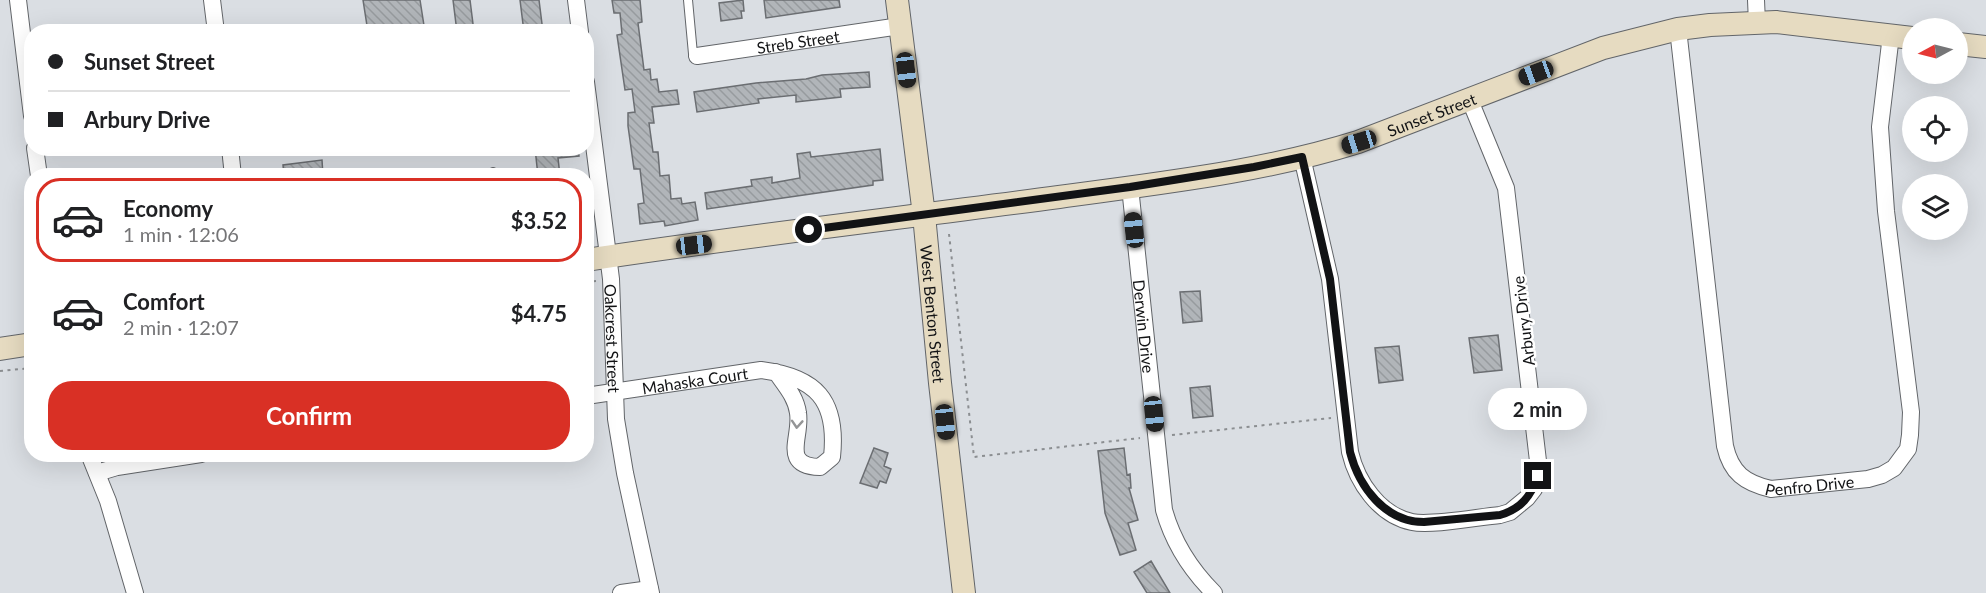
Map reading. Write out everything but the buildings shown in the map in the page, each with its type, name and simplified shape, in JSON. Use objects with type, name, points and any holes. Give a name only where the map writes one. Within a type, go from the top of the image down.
[{"type":"street","points":[[18,0],[24,50]]},
{"type":"street","points":[[213,0],[215,24]]},
{"type":"street","points":[[576,0],[579,24]]},
{"type":"street","name":"West Benton Street","points":[[897,0],[924,215],[964,593]]},
{"type":"street","points":[[1755,0],[1757,23]]},
{"type":"street","name":"Sunset Street","points":[[598,258],[1130,187],[1251,168],[1359,142],[1603,48],[1678,29],[1757,23],[1797,24],[1902,36]]},
{"type":"street","name":"Streb Street","points":[[697,56],[900,26]]},
{"type":"street","name":"Penfro Drive","points":[[1678,29],[1725,446],[1728,460],[1735,471],[1745,480],[1771,489],[1882,476],[1894,468],[1908,449],[1911,412],[1887,222],[1880,127],[1902,36]]},
{"type":"street","points":[[1968,45],[1986,47]]},
{"type":"street","name":"Arbury Drive","points":[[1302,157],[1330,279],[1350,452],[1354,469],[1362,483],[1387,510],[1413,522],[1500,515],[1510,512],[1527,498],[1534,489],[1538,476],[1535,428],[1506,188],[1469,98]]},
{"type":"street","name":"Derwin Drive","points":[[1130,187],[1164,510],[1169,530],[1178,548],[1214,593]]},
{"type":"street","name":"Oakcrest Street","points":[[594,199],[598,258],[612,302],[613,392],[620,446],[650,591]]},
{"type":"street","points":[[0,349],[24,345]]},
{"type":"street","name":"Mahaska Court","points":[[594,395],[745,372],[761,370],[776,372],[804,381],[816,390],[825,404],[831,422],[832,457],[820,467],[809,467],[802,464],[796,456],[795,444],[799,416],[796,403],[776,372]]},
{"type":"street","points":[[92,462],[119,533],[135,593]]},
{"type":"street","points":[[97,473],[149,462]]},
{"type":"street","points":[[621,593],[650,591]]},
{"type":"lane","points":[[688,0],[693,54],[697,56]]},
{"type":"path","points":[[949,234],[974,457],[1145,438]]},
{"type":"path","points":[[594,281],[601,280]]},
{"type":"path","points":[[0,371],[24,369]]},
{"type":"path","points":[[1169,435],[1334,417]]},
{"type":"route","points":[[809,230],[1130,187],[1302,157],[1322,236],[1330,279],[1350,452],[1354,469],[1362,483],[1375,499],[1398,517],[1413,522],[1424,522],[1500,515],[1510,512],[1527,498],[1534,489],[1538,476]]}]
